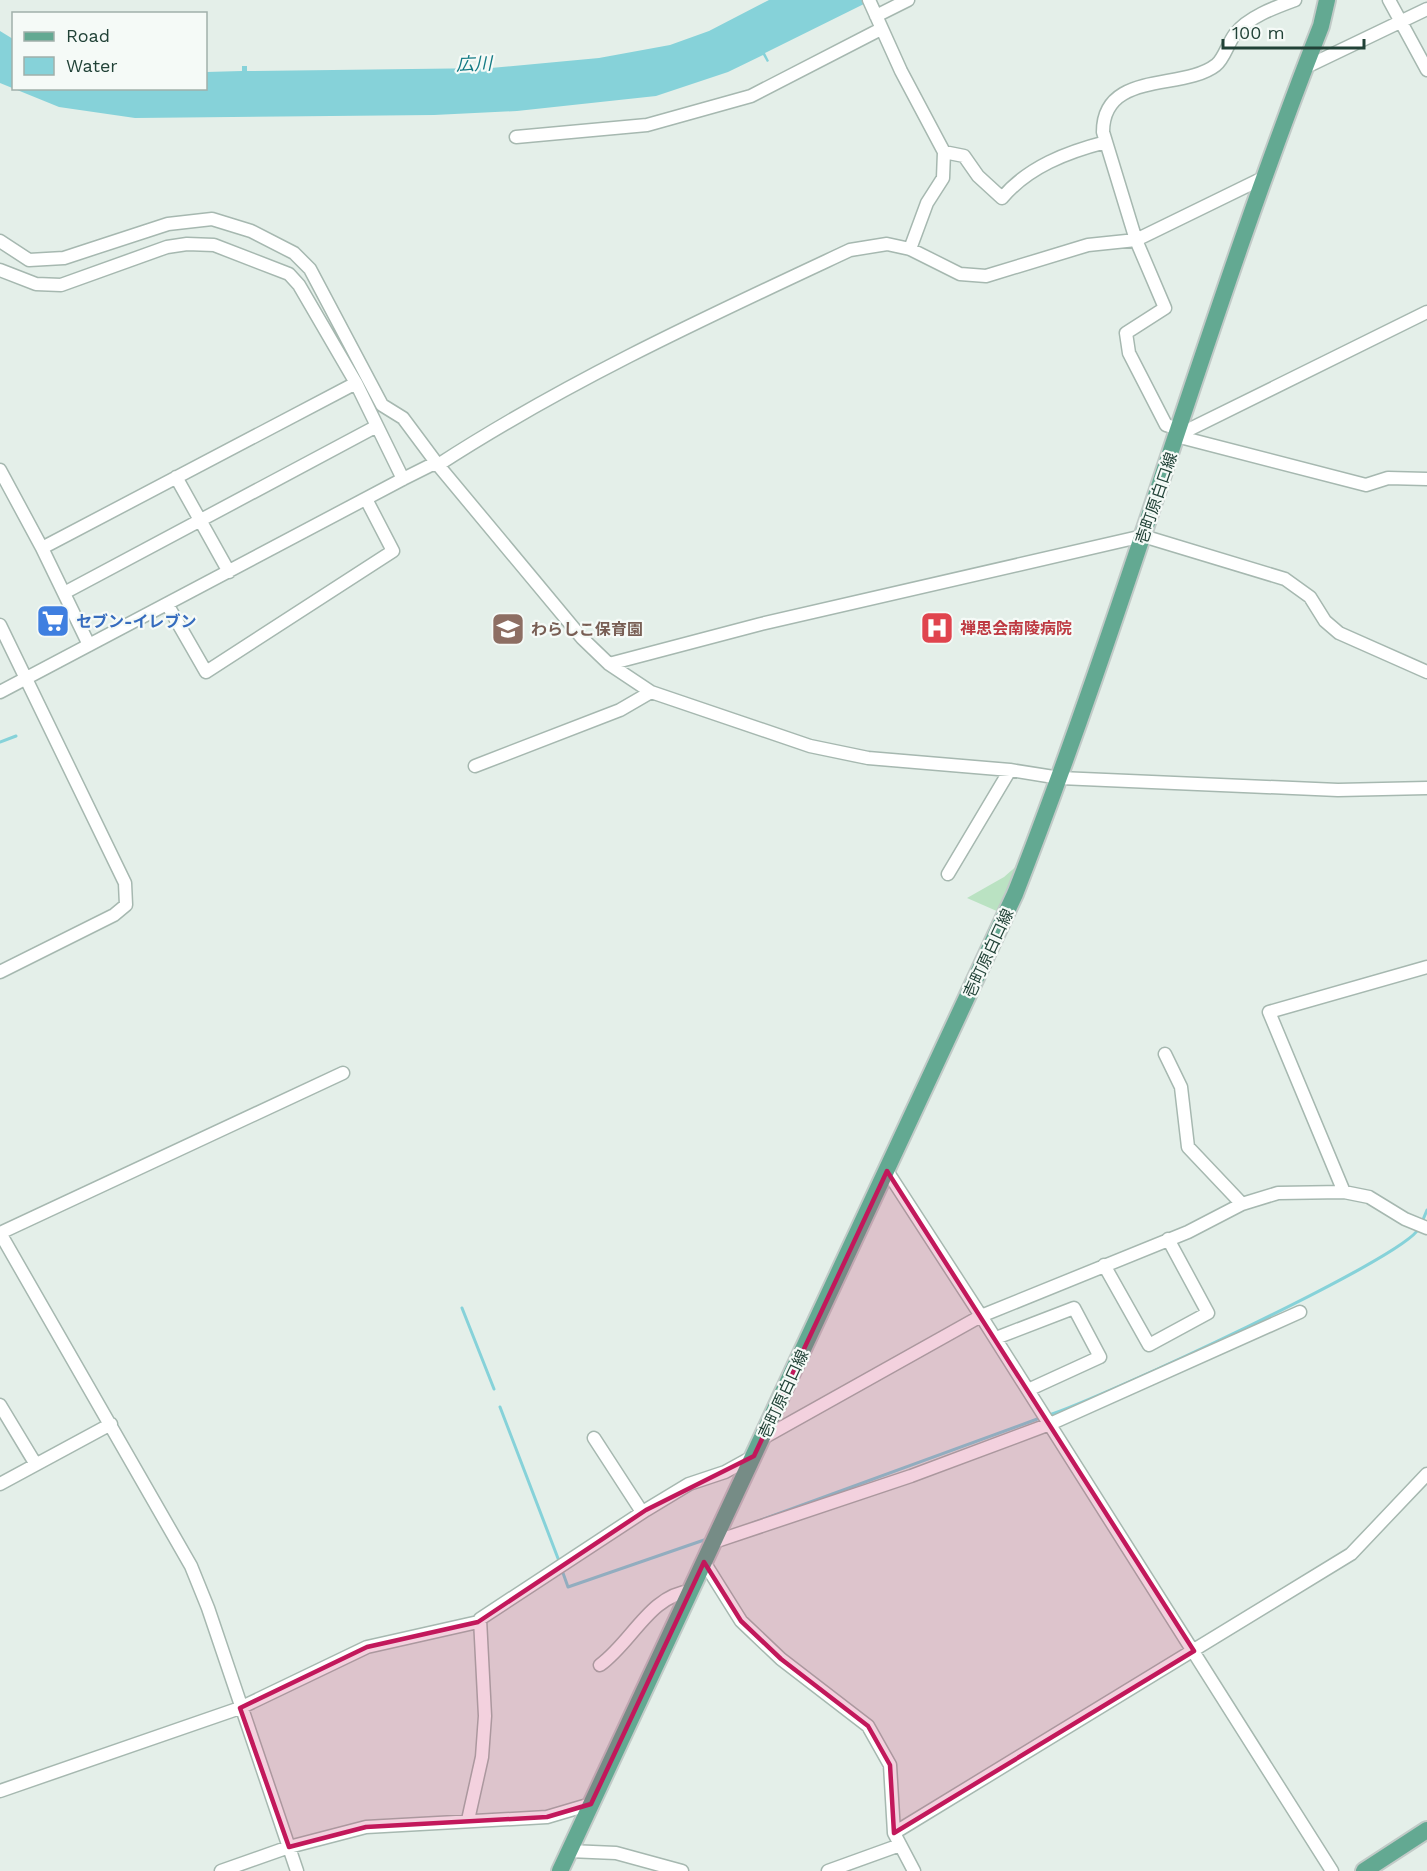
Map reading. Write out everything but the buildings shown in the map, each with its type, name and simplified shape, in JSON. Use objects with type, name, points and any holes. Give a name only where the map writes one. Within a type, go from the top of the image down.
[{"type":"main road","name":"壱町原白口線","points":[[560,1871],[1015,894],[1060,778],[1263,178],[1321,26],[1327,0]]},
{"type":"main road","points":[[1364,1871],[1427,1830]]},
{"type":"street","points":[[908,0],[873,8],[881,29],[944,152],[943,178],[927,203],[910,249]]},
{"type":"street","points":[[1295,0],[1256,18],[1236,32],[1218,64],[1200,75],[1138,87],[1123,94],[1111,104],[1103,119],[1103,132],[1136,240],[1165,308],[1126,333],[1129,353],[1166,425],[1178,433],[1366,486],[1388,478],[1427,479]]},
{"type":"street","points":[[1389,0],[1403,22],[1427,70]]},
{"type":"street","points":[[1304,68],[1427,9]]},
{"type":"street","points":[[516,137],[647,125],[751,96],[881,29]]},
{"type":"street","points":[[944,152],[964,156],[978,176],[1002,198],[1016,181],[1050,161],[1106,142]]},
{"type":"street","points":[[0,692],[403,478],[431,465],[438,465],[506,421],[626,356],[850,250],[886,244],[910,249],[960,274],[986,276],[1088,245],[1136,240],[1263,178]]},
{"type":"street","points":[[0,240],[29,260],[42,261],[64,258],[189,220],[212,219],[251,231],[294,253],[310,269],[382,405],[403,418],[438,465],[582,638],[609,664],[651,692],[810,746],[868,758],[1010,770],[1060,778],[1338,790],[1427,788]]},
{"type":"street","points":[[0,270],[36,284],[61,285],[167,247],[187,244],[214,245],[289,274],[312,306],[356,383],[403,478]]},
{"type":"street","points":[[1178,433],[1427,312]]},
{"type":"street","points":[[42,548],[356,383]]},
{"type":"street","points":[[64,593],[377,426]]},
{"type":"street","points":[[0,470],[42,548],[89,645]]},
{"type":"street","points":[[176,477],[229,572]]},
{"type":"street","points":[[167,604],[206,672],[393,551],[366,499]]},
{"type":"street","points":[[609,664],[761,624],[1143,536],[1285,579],[1310,597],[1325,621],[1339,633],[1427,672]]},
{"type":"street","points":[[0,625],[125,883],[126,904],[114,915],[0,972]]},
{"type":"street","points":[[475,766],[620,710],[651,692]]},
{"type":"street","points":[[948,874],[1010,770]]},
{"type":"street","points":[[1344,1192],[1269,1012],[1427,967]]},
{"type":"street","points":[[1165,1054],[1181,1087],[1188,1147],[1242,1204]]},
{"type":"street","points":[[297,1871],[203,1595],[191,1566],[0,1233],[343,1073]]},
{"type":"street","points":[[887,1172],[996,1338],[1332,1871]]},
{"type":"street","points":[[763,1438],[981,1316],[1168,1239],[1242,1204],[1278,1193],[1344,1192],[1370,1197],[1405,1219],[1427,1228]]},
{"type":"street","points":[[1104,1265],[1149,1345],[1208,1313],[1168,1239]]},
{"type":"street","points":[[996,1338],[1074,1308],[1100,1357],[1028,1390]]},
{"type":"street","points":[[714,1542],[911,1476],[1050,1424],[1300,1312]]},
{"type":"street","points":[[0,1405],[35,1463]]},
{"type":"street","points":[[0,1484],[35,1463],[111,1424]]},
{"type":"street","points":[[594,1438],[642,1512]]},
{"type":"street","points":[[0,1791],[240,1708],[367,1647],[478,1622],[642,1512],[689,1484],[724,1472],[754,1456]]},
{"type":"street","points":[[894,1833],[1351,1554],[1427,1474]]},
{"type":"street","points":[[704,1562],[741,1621],[782,1659],[868,1726],[890,1765],[894,1833],[914,1871]]},
{"type":"street","points":[[600,1665],[617,1653],[639,1623],[675,1592],[691,1591]]},
{"type":"street","points":[[468,1820],[482,1757],[485,1716],[478,1622]]},
{"type":"street","points":[[221,1871],[289,1847],[366,1827],[547,1817],[591,1804]]},
{"type":"street","points":[[828,1871],[900,1845]]},
{"type":"street","points":[[569,1851],[616,1853],[682,1871]]},
{"type":"highlighted area","points":[[887,1171],[1194,1651],[894,1833],[890,1765],[868,1726],[781,1659],[741,1621],[704,1562],[591,1804],[547,1817],[366,1827],[289,1847],[240,1708],[367,1647],[478,1622],[646,1510],[754,1456]]},
{"type":"green space","points":[[1020,863],[999,912],[967,898],[1004,877]]},
{"type":"water","points":[[769,0],[872,0],[765,53],[769,61],[767,62],[763,55],[728,72],[656,96],[517,111],[434,115],[135,118],[59,107],[17,90],[207,90],[207,72],[242,71],[242,66],[247,66],[247,71],[491,68],[599,58],[670,45],[709,31]]},
{"type":"water","points":[[0,31],[12,38],[12,88],[0,83]]},
{"type":"waterway","points":[[0,742],[16,736]]},
{"type":"waterway","points":[[1422,1222],[1427,1210]]},
{"type":"waterway","points":[[1049,1415],[1125,1384],[1309,1296],[1402,1244],[1419,1228]]},
{"type":"waterway","points":[[462,1308],[494,1389]]},
{"type":"waterway","points":[[500,1407],[559,1561]]},
{"type":"waterway","points":[[753,1523],[1040,1418]]},
{"type":"waterway","points":[[563,1573],[568,1587],[707,1539]]},
{"type":"place","name":"セブン-イレブン","points":[[53,621]]},
{"type":"place","name":"禅思会南陵病院","points":[[937,628]]},
{"type":"place","name":"わらしこ保育園","points":[[508,629]]},
{"type":"water label","name":"広川","points":[[474,64]]}]
